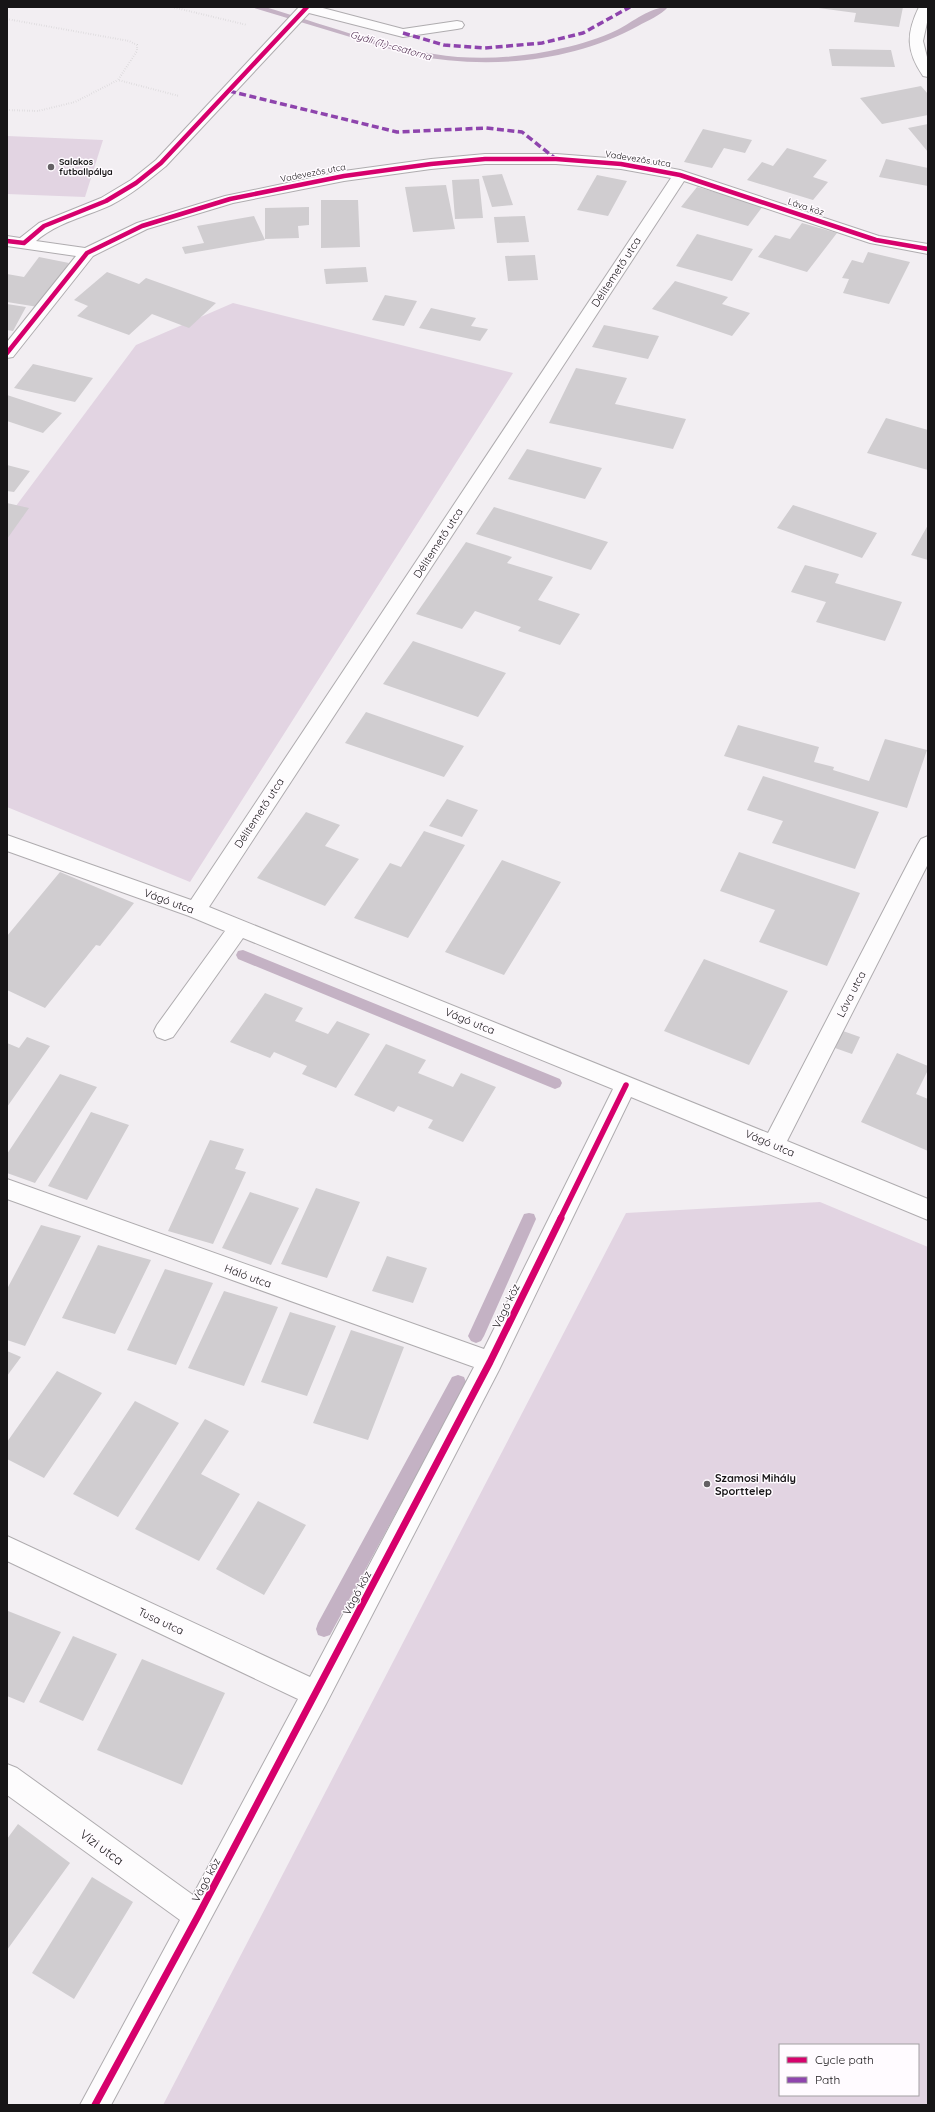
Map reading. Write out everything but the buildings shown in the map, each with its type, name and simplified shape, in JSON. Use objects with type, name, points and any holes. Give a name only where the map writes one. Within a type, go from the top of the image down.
[{"type":"street","points":[[926,7],[917,31],[915,48],[922,66],[928,73]]},
{"type":"street","points":[[24,243],[44,226],[106,201],[136,183],[161,163],[306,8],[403,33],[457,26]]},
{"type":"street","name":"Vadevezős utca","points":[[7,353],[87,253],[142,226],[230,199],[390,169],[485,159],[556,159],[621,164],[680,175]]},
{"type":"street","name":"Láva köz","points":[[680,175],[876,240],[928,249]]},
{"type":"street","name":"Délitemető utca","points":[[196,910],[680,175]]},
{"type":"street","points":[[7,241],[87,253]]},
{"type":"street","name":"Vágó utca","points":[[7,843],[196,910],[773,1145],[928,1210]]},
{"type":"street","name":"Láva utca","points":[[773,1145],[928,844]]},
{"type":"street","points":[[164,1031],[239,928]]},
{"type":"street","name":"Vágó köz","points":[[95,2105],[198,1916],[490,1362],[626,1085]]},
{"type":"street","name":"Háló utca","points":[[7,1189],[490,1362]]},
{"type":"street","name":"Tusa utca","points":[[7,1548],[316,1694]]},
{"type":"street","name":"Vízi utca","points":[[7,1778],[198,1916]]},
{"type":"path","points":[[172,7],[281,34]]},
{"type":"path","points":[[7,19],[129,42],[137,45],[137,51],[118,80],[75,102],[38,111],[7,110]]},
{"type":"path","points":[[118,80],[214,106]]},
{"type":"shaded area","name":"Salakos futballpálya","points":[[7,136],[103,140],[85,197],[7,194]]},
{"type":"shaded area","points":[[233,303],[513,373],[190,882],[7,807],[7,518],[136,345]]},
{"type":"shaded area","name":"Szamosi Mihály Sporttelep","points":[[820,1202],[928,1247],[928,2105],[163,2105],[626,1213]]},
{"type":"waterway","name":"Gyáli (1.)-csatorna","points":[[255,7],[410,52],[435,57],[487,60],[539,56],[565,51],[589,44],[626,29],[664,7]]},
{"type":"waterway","points":[[243,955],[555,1083]]},
{"type":"waterway","points":[[476,1336],[529,1219]]},
{"type":"waterway","points":[[324,1629],[458,1382]]},
{"type":"marked path","points":[[403,33],[444,45],[485,48],[542,43],[583,33],[630,7]]},
{"type":"marked path","points":[[229,91],[397,132],[486,128],[522,132],[556,159]]},
{"type":"cycle path","points":[[7,241],[24,243],[44,226],[106,201],[136,183],[161,163],[307,7]]},
{"type":"cycle path","points":[[7,353],[87,253],[142,226],[230,199],[344,176],[431,164],[485,159],[556,159],[621,164],[680,175],[876,240],[928,249]]},
{"type":"cycle path","points":[[95,2105],[198,1916],[490,1362],[626,1085]]},
{"type":"place","name":"Salakos futballpálya","points":[[51,167]]},
{"type":"place","name":"Szamosi Mihály Sporttelep","points":[[707,1484]]}]
